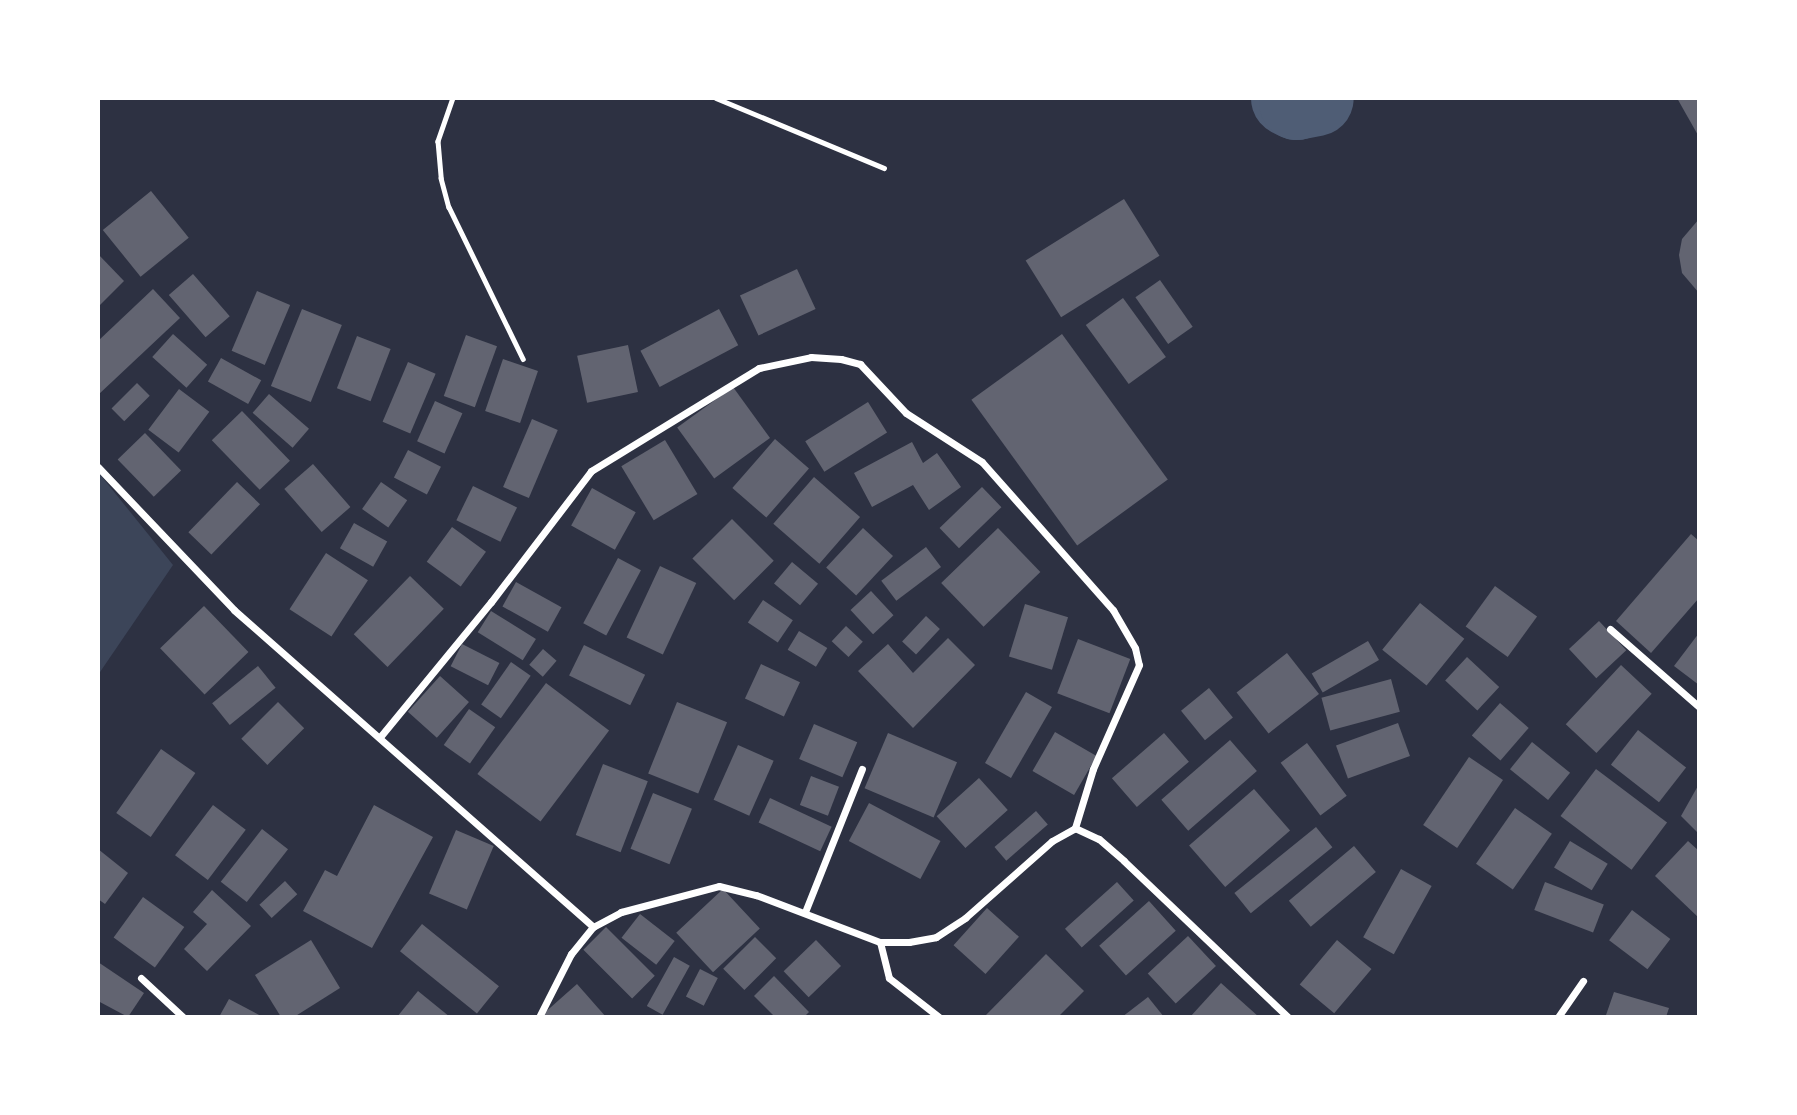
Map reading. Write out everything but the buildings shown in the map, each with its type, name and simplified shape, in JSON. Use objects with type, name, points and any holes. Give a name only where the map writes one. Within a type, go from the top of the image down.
[{"type":"street","points":[[380,737],[591,471],[759,368],[811,357],[860,363],[906,413],[982,462],[1113,610],[1135,648],[1139,665],[1093,769],[1075,828],[1052,841],[965,918],[936,937],[880,942],[805,912],[719,886],[621,912],[593,927],[571,954],[539,1017]]},
{"type":"street","points":[[98,467],[234,610],[593,927]]},
{"type":"street","points":[[1610,629],[1699,706]]},
{"type":"street","points":[[805,912],[862,769]]},
{"type":"street","points":[[1075,828],[1099,839],[1124,861],[1288,1017]]},
{"type":"street","points":[[880,942],[889,978],[939,1017]]},
{"type":"street","points":[[141,978],[183,1017]]},
{"type":"street","points":[[1558,1017],[1583,981]]},
{"type":"path","points":[[453,98],[438,141],[441,178],[449,207],[523,359]]},
{"type":"path","points":[[716,98],[884,168]]},
{"type":"shaded area","points":[[98,472],[173,565],[98,675]]},
{"type":"waterway","points":[[1288,98],[1296,102],[1316,98]]}]
